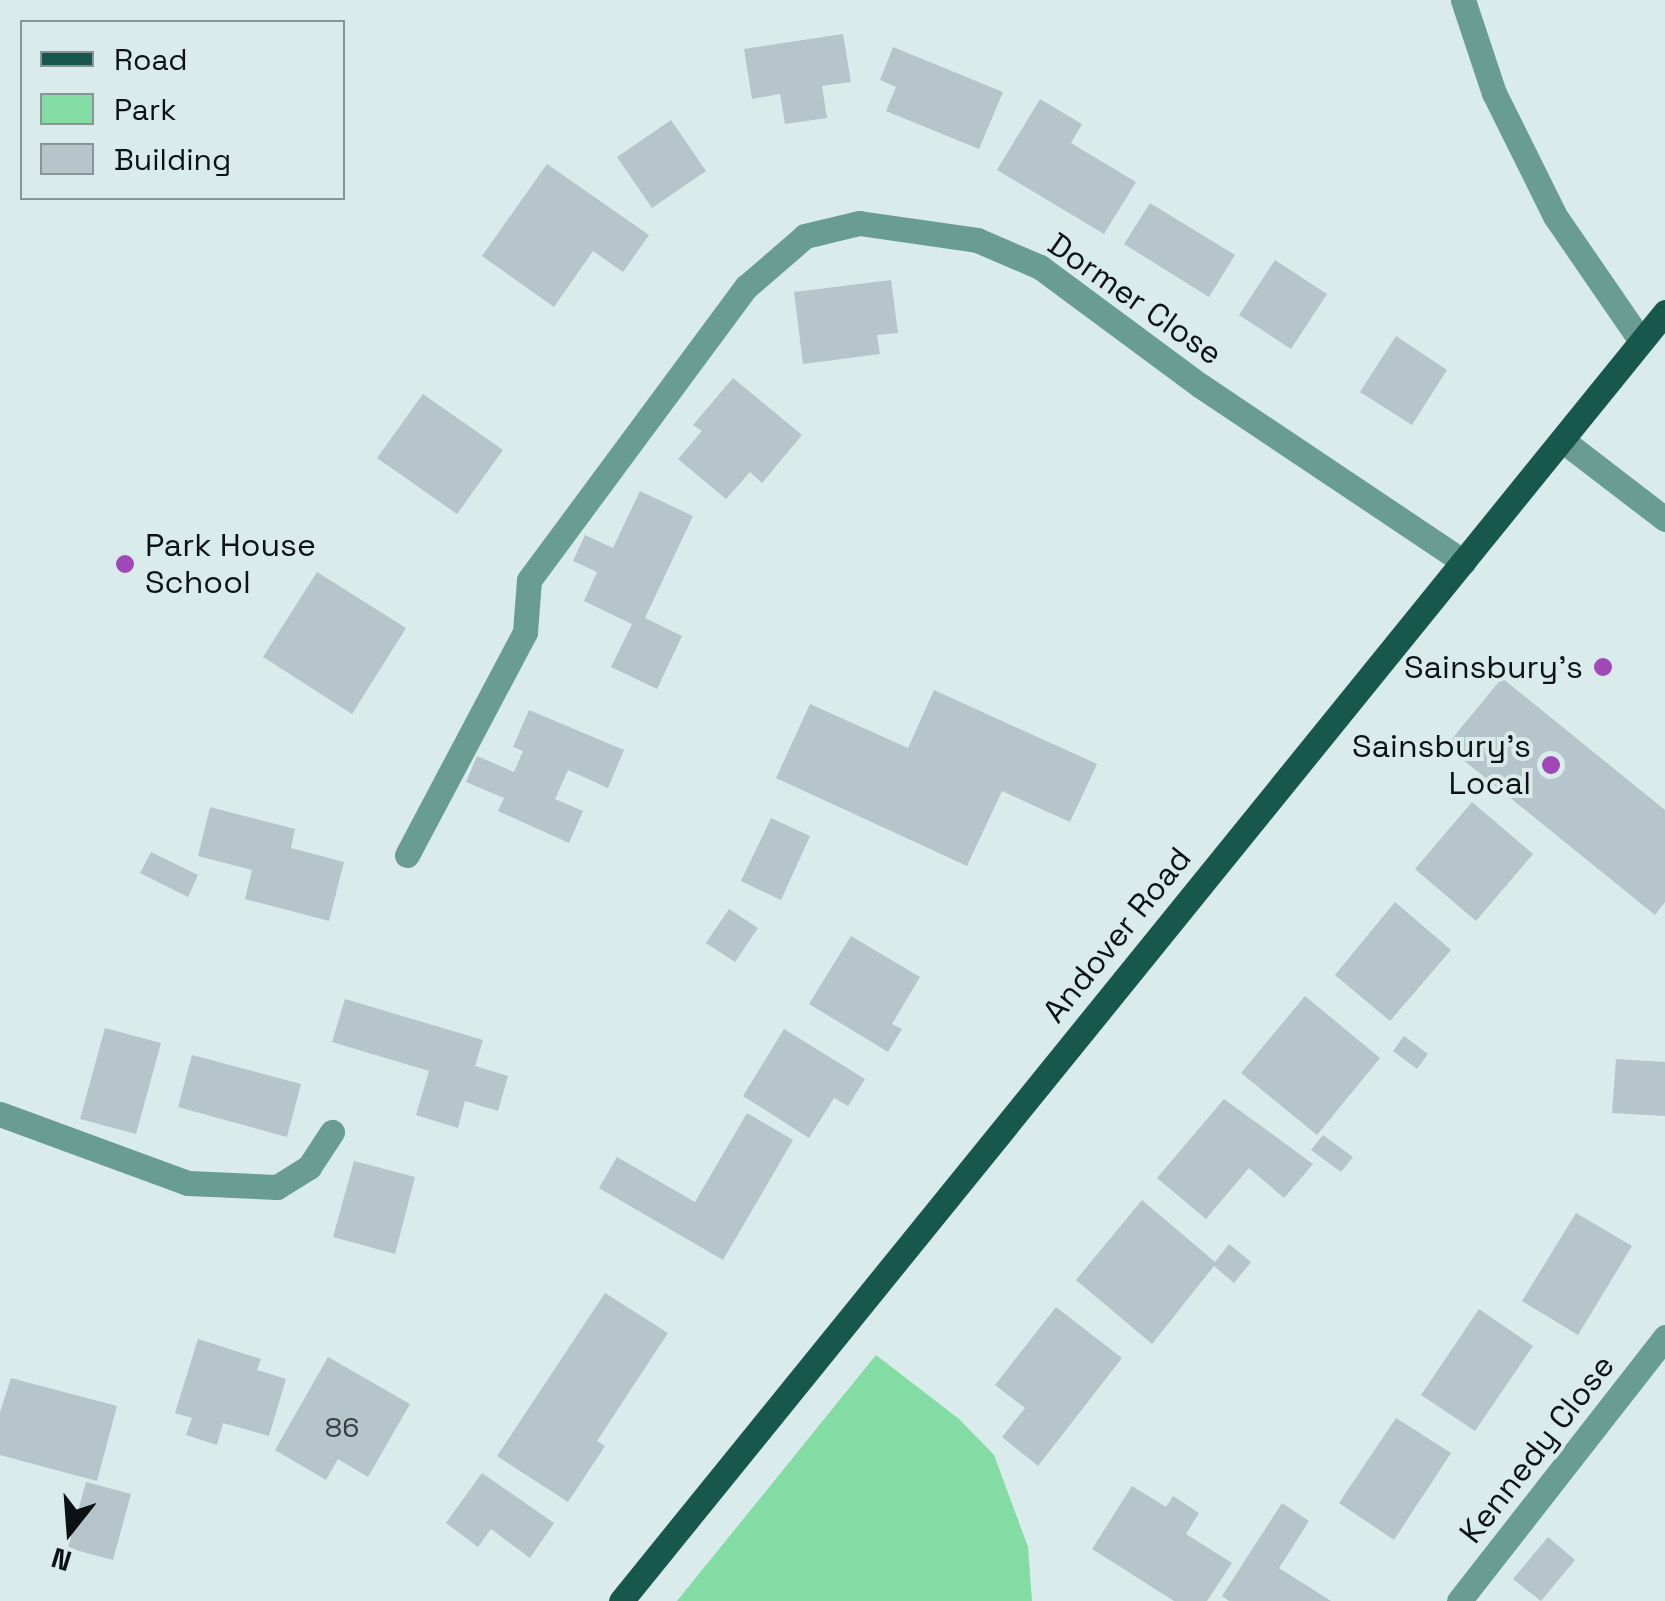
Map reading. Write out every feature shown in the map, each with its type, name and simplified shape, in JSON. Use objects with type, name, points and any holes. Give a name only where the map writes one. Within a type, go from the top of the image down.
[{"type":"main road","name":"Andover Road","points":[[620,1601],[1665,312]]},
{"type":"street","points":[[1463,0],[1494,93],[1555,216],[1642,341]]},
{"type":"street","name":"Dormer Close","points":[[407,856],[525,632],[529,580],[746,286],[806,236],[859,223],[977,240],[1040,267],[1201,386],[1464,562]]},
{"type":"street","points":[[1562,440],[1665,519]]},
{"type":"street","points":[[0,1114],[188,1183],[278,1187],[309,1166],[332,1132]]},
{"type":"street","name":"Kennedy Close","points":[[1459,1601],[1665,1337]]},
{"type":"green space","points":[[876,1355],[959,1419],[994,1455],[1028,1547],[1032,1601],[677,1601]]},
{"type":"building","points":[[843,34],[851,82],[822,86],[827,118],[785,124],[780,94],[752,99],[744,49]]},
{"type":"building","points":[[893,47],[1003,92],[979,149],[886,111],[896,87],[880,80]]},
{"type":"building","points":[[1040,99],[1082,124],[1071,143],[1136,182],[1104,234],[997,170]]},
{"type":"building","points":[[671,120],[706,171],[652,208],[617,157]]},
{"type":"building","points":[[547,164],[649,235],[623,272],[593,251],[554,307],[482,256]]},
{"type":"building","points":[[1150,203],[1235,255],[1209,297],[1124,244]]},
{"type":"building","points":[[1275,260],[1327,294],[1291,349],[1239,315]]},
{"type":"building","points":[[891,280],[898,333],[877,335],[880,354],[803,364],[794,292]]},
{"type":"building","points":[[1396,336],[1447,370],[1412,425],[1360,392]]},
{"type":"building","points":[[733,378],[802,435],[762,483],[750,472],[726,499],[678,459],[702,431],[693,425]]},
{"type":"building","points":[[423,394],[503,450],[457,514],[377,458]]},
{"type":"building","points":[[640,491],[693,516],[645,618],[682,636],[657,689],[611,667],[632,624],[584,601],[597,572],[573,561],[585,535],[613,548]]},
{"type":"building","points":[[317,572],[406,628],[352,714],[263,657]]},
{"type":"building","points":[[1502,678],[1665,810],[1665,902],[1655,915],[1446,746]]},
{"type":"building","points":[[934,690],[1097,764],[1070,822],[1002,791],[967,866],[776,778],[810,704],[908,748]]},
{"type":"building","points":[[529,710],[624,750],[608,788],[568,770],[555,799],[583,811],[569,843],[498,811],[504,798],[466,782],[477,756],[514,772],[523,751],[513,747]]},
{"type":"building","points":[[1472,802],[1533,854],[1476,921],[1415,869]]},
{"type":"building","points":[[210,807],[295,829],[291,848],[344,862],[329,921],[245,899],[252,870],[198,856]]},
{"type":"building","points":[[771,818],[810,836],[781,900],[741,881]]},
{"type":"building","points":[[151,852],[198,875],[188,897],[140,873]]},
{"type":"building","points":[[1395,902],[1451,950],[1390,1021],[1335,975]]},
{"type":"building","points":[[729,909],[758,928],[735,962],[706,943]]},
{"type":"building","points":[[851,936],[920,977],[892,1024],[902,1029],[888,1052],[809,1004]]},
{"type":"building","points":[[1305,996],[1380,1058],[1317,1135],[1241,1073]]},
{"type":"building","points":[[345,999],[483,1040],[475,1066],[508,1076],[498,1111],[465,1101],[458,1128],[416,1115],[429,1071],[332,1042]]},
{"type":"building","points":[[105,1028],[161,1043],[136,1134],[80,1119]]},
{"type":"building","points":[[784,1029],[865,1079],[848,1106],[834,1098],[809,1138],[743,1096]]},
{"type":"building","points":[[1404,1036],[1428,1054],[1417,1069],[1393,1051]]},
{"type":"building","points":[[192,1055],[301,1084],[287,1137],[178,1107]]},
{"type":"building","points":[[1616,1059],[1665,1062],[1665,1116],[1612,1113]]},
{"type":"building","points":[[1224,1099],[1313,1164],[1284,1198],[1249,1168],[1206,1219],[1157,1178]]},
{"type":"building","points":[[747,1113],[793,1140],[723,1260],[599,1188],[617,1157],[695,1202]]},
{"type":"building","points":[[1323,1135],[1353,1157],[1341,1172],[1311,1150]]},
{"type":"building","points":[[354,1161],[415,1177],[395,1254],[333,1237]]},
{"type":"building","points":[[1142,1200],[1215,1262],[1229,1244],[1251,1262],[1234,1283],[1214,1266],[1152,1344],[1076,1280]]},
{"type":"building","points":[[1576,1213],[1632,1246],[1578,1335],[1522,1301]]},
{"type":"building","points":[[605,1293],[668,1333],[597,1441],[605,1446],[568,1502],[497,1456]]},
{"type":"building","points":[[1056,1307],[1122,1358],[1038,1466],[1002,1437],[1025,1408],[995,1385]]},
{"type":"building","points":[[1479,1309],[1533,1346],[1475,1431],[1421,1395]]},
{"type":"building","points":[[198,1339],[261,1359],[257,1370],[286,1379],[269,1436],[223,1423],[217,1445],[186,1435],[192,1418],[175,1413]]},
{"type":"building","points":[[328,1357],[410,1404],[368,1477],[338,1459],[326,1480],[275,1450]]},
{"type":"building","points":[[11,1378],[117,1406],[97,1481],[0,1455],[0,1412]]},
{"type":"building","points":[[1396,1418],[1451,1453],[1394,1540],[1339,1503]]},
{"type":"building","points":[[482,1473],[554,1523],[530,1558],[491,1529],[478,1547],[446,1523]]},
{"type":"building","points":[[86,1482],[131,1494],[113,1560],[68,1548]]},
{"type":"building","points":[[1132,1486],[1166,1507],[1173,1496],[1199,1513],[1186,1534],[1232,1563],[1207,1601],[1174,1601],[1092,1549]]},
{"type":"building","points":[[1282,1503],[1309,1521],[1279,1568],[1331,1601],[1229,1601],[1222,1596]]},
{"type":"building","points":[[1548,1537],[1575,1560],[1541,1601],[1513,1579]]},
{"type":"place","name":"Park House School","points":[[125,564]]},
{"type":"place","name":"Sainsbury's","points":[[1603,667]]},
{"type":"place","name":"Sainsbury's Local","points":[[1551,765]]}]
